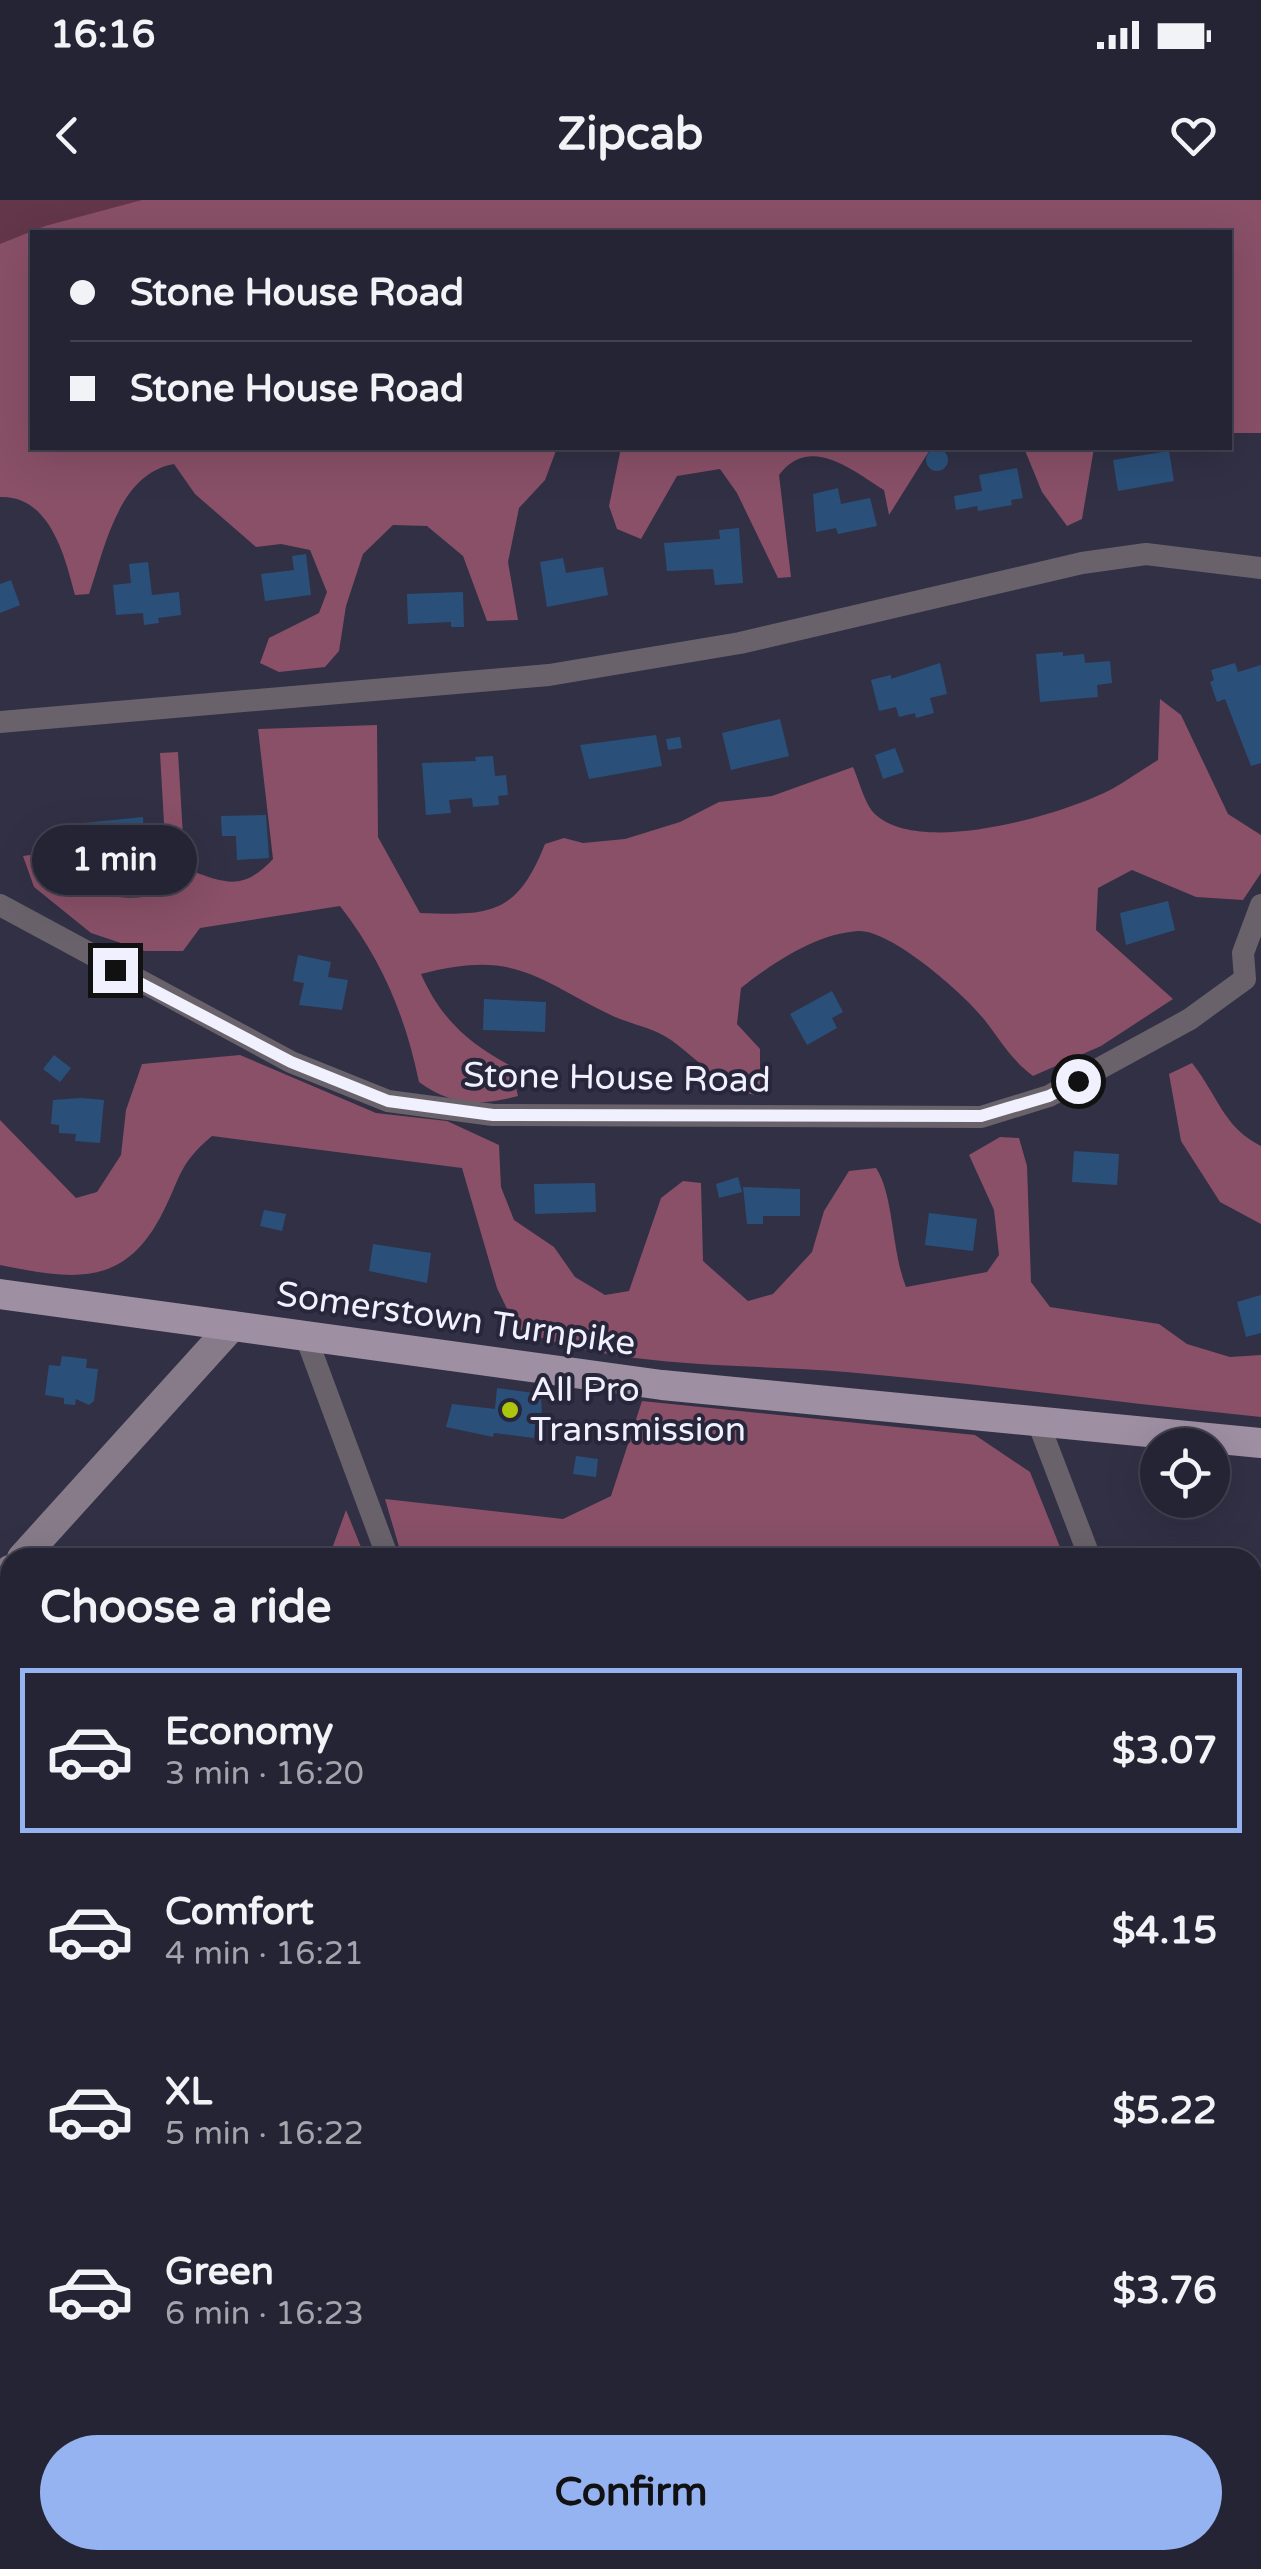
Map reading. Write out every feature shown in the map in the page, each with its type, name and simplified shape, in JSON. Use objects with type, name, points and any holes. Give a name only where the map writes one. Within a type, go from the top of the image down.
[{"type":"main road","name":"Somerstown Turnpike","points":[[0,1294],[662,1385],[1261,1443]]},
{"type":"street","points":[[0,722],[549,675],[740,643],[1082,562],[1146,554],[1261,568]]},
{"type":"street","name":"Stone House Road","points":[[0,905],[291,1062],[388,1101],[493,1115],[981,1116],[1049,1096],[1190,1019],[1253,975],[1243,953],[1261,905]]},
{"type":"street","points":[[31,1548],[232,1326]]},
{"type":"street","points":[[306,1336],[384,1548]]},
{"type":"street","points":[[1038,1422],[1086,1548]]},
{"type":"shaded area","points":[[0,200],[145,200],[48,230],[30,230],[30,236],[0,245]]},
{"type":"shaded area","points":[[142,200],[1261,200],[1261,433],[1232,433],[1232,230],[35,230]]},
{"type":"shaded area","points":[[30,232],[30,450],[556,450],[545,480],[519,508],[508,562],[518,620],[487,621],[463,556],[427,526],[393,525],[363,554],[346,606],[339,651],[325,667],[279,672],[260,663],[269,638],[319,613],[327,592],[310,550],[281,544],[256,547],[195,494],[174,464],[139,482],[127,497],[108,535],[89,594],[75,595],[60,547],[43,517],[17,499],[0,497],[0,244]]},
{"type":"shaded area","points":[[621,450],[930,450],[889,515],[884,490],[845,466],[817,456],[791,463],[779,475],[791,577],[778,578],[737,493],[720,469],[677,476],[641,539],[617,529],[609,506]]},
{"type":"shaded area","points":[[1025,450],[1094,450],[1082,519],[1067,526],[1042,492]]},
{"type":"shaded area","points":[[1160,699],[1181,715],[1228,814],[1261,835],[1261,873],[1243,900],[1196,897],[1132,870],[1098,888],[1096,930],[1173,999],[1101,1046],[1033,1076],[943,979],[888,940],[858,931],[811,944],[741,988],[737,1024],[760,1049],[760,1096],[724,1082],[664,1036],[615,1017],[524,972],[481,965],[421,974],[437,1004],[457,1028],[511,1066],[518,1096],[479,1102],[455,1100],[419,1082],[390,989],[340,906],[200,928],[183,951],[145,951],[91,933],[34,887],[23,856],[44,853],[84,885],[110,896],[161,894],[167,876],[160,753],[178,752],[183,836],[192,871],[227,881],[245,880],[273,859],[258,729],[377,725],[378,837],[420,913],[484,911],[499,906],[524,885],[545,844],[564,838],[583,843],[625,839],[680,822],[719,802],[772,796],[853,767],[872,811],[897,827],[958,832],[1060,810],[1112,789],[1158,760]]},
{"type":"shaded area","points":[[240,1055],[376,1113],[447,1121],[499,1145],[501,1187],[514,1220],[554,1247],[575,1277],[605,1295],[629,1291],[661,1198],[683,1181],[701,1183],[703,1261],[748,1301],[773,1294],[812,1252],[824,1211],[849,1171],[876,1168],[886,1193],[906,1287],[987,1272],[999,1255],[994,1210],[969,1155],[1000,1137],[1019,1138],[1027,1166],[1031,1282],[1050,1307],[1159,1324],[1187,1344],[1230,1357],[1261,1355],[1261,1417],[898,1377],[635,1358],[553,1342],[516,1328],[497,1288],[462,1168],[212,1136],[187,1163],[148,1237],[114,1266],[74,1275],[0,1265],[0,1120],[76,1198],[97,1192],[121,1155],[126,1110],[142,1064]]},
{"type":"shaded area","points":[[1192,1063],[1238,1130],[1261,1146],[1261,1224],[1220,1202],[1181,1141],[1169,1074]]},
{"type":"shaded area","points":[[642,1401],[975,1435],[1030,1472],[1060,1548],[399,1548],[385,1499],[563,1519],[611,1496]]},
{"type":"shaded area","points":[[346,1510],[361,1548],[332,1548]]},
{"type":"building","points":[[932,450],[942,450],[948,456],[948,464],[941,471],[933,471],[926,464],[926,456]]},
{"type":"building","points":[[1169,451],[1174,481],[1118,491],[1113,460]]},
{"type":"building","points":[[1017,468],[1023,498],[1011,500],[1012,505],[956,510],[954,496],[982,491],[979,475]]},
{"type":"building","points":[[838,488],[841,504],[870,498],[877,526],[838,534],[836,528],[816,532],[813,494]]},
{"type":"building","points":[[739,528],[743,583],[715,585],[713,569],[667,571],[664,543],[720,539],[719,530]]},
{"type":"building","points":[[306,554],[311,595],[265,601],[261,574],[294,570],[292,556]]},
{"type":"building","points":[[563,558],[566,573],[603,567],[608,595],[547,607],[540,562]]},
{"type":"building","points":[[148,562],[152,595],[179,592],[181,615],[158,618],[159,623],[144,625],[143,613],[116,615],[113,585],[131,583],[129,564]]},
{"type":"building","points":[[11,580],[20,605],[0,613],[0,584]]},
{"type":"building","points":[[463,592],[464,627],[451,627],[451,622],[408,624],[407,594]]},
{"type":"building","points":[[1063,652],[1063,656],[1084,654],[1085,663],[1110,661],[1112,683],[1097,685],[1098,697],[1040,702],[1036,654]]},
{"type":"building","points":[[940,663],[947,694],[930,698],[934,713],[916,718],[915,713],[899,717],[896,707],[879,711],[871,680],[891,675],[891,679]]},
{"type":"building","points":[[1235,663],[1238,672],[1261,665],[1261,763],[1251,766],[1225,699],[1217,702],[1210,682],[1214,680],[1211,670]]},
{"type":"building","points":[[780,719],[789,756],[731,770],[722,733]]},
{"type":"building","points":[[656,735],[662,766],[589,779],[580,745]]},
{"type":"building","points":[[680,737],[682,748],[668,750],[666,739]]},
{"type":"building","points":[[895,748],[904,772],[883,779],[875,755]]},
{"type":"building","points":[[493,756],[495,776],[506,775],[508,795],[498,796],[499,805],[473,807],[472,798],[449,800],[451,813],[426,815],[422,763],[476,761],[475,757]]},
{"type":"building","points":[[266,815],[269,858],[237,860],[236,836],[222,836],[221,816]]},
{"type":"building","points":[[143,817],[145,872],[123,873],[122,861],[93,862],[93,853],[74,853],[73,824]]},
{"type":"building","points":[[1168,901],[1175,930],[1126,945],[1120,913]]},
{"type":"building","points":[[298,955],[331,962],[328,977],[348,980],[342,1010],[299,1005],[304,983],[293,981]]},
{"type":"building","points":[[832,991],[843,1012],[832,1018],[837,1028],[807,1045],[790,1014]]},
{"type":"building","points":[[484,999],[546,1002],[545,1032],[483,1030]]},
{"type":"building","points":[[54,1055],[71,1068],[60,1082],[43,1069]]},
{"type":"building","points":[[53,1100],[104,1100],[100,1143],[75,1141],[76,1134],[59,1133],[59,1125],[51,1124]]},
{"type":"building","points":[[1074,1151],[1119,1154],[1117,1185],[1072,1182]]},
{"type":"building","points":[[738,1177],[742,1192],[719,1198],[716,1184]]},
{"type":"building","points":[[595,1183],[596,1212],[535,1214],[534,1184]]},
{"type":"building","points":[[743,1187],[800,1189],[800,1216],[763,1216],[763,1224],[747,1224]]},
{"type":"building","points":[[264,1210],[286,1214],[282,1231],[260,1226]]},
{"type":"building","points":[[929,1213],[977,1219],[973,1251],[925,1245]]},
{"type":"building","points":[[373,1244],[431,1253],[427,1283],[369,1271]]},
{"type":"building","points":[[1261,1295],[1261,1333],[1246,1337],[1237,1302]]},
{"type":"building","points":[[62,1356],[87,1359],[86,1368],[98,1369],[94,1401],[89,1405],[76,1399],[75,1405],[64,1404],[64,1398],[45,1395],[49,1365],[60,1366]]},
{"type":"building","points":[[497,1388],[541,1394],[542,1417],[536,1416],[534,1438],[494,1433],[493,1437],[446,1427],[452,1404],[495,1409]]},
{"type":"building","points":[[576,1456],[598,1459],[596,1477],[573,1474]]},
{"type":"place","name":"All Pro Transmission","points":[[510,1410]]},
{"type":"route","points":[[115,970],[291,1062],[388,1101],[493,1115],[981,1116],[1049,1096],[1078,1081]]}]
